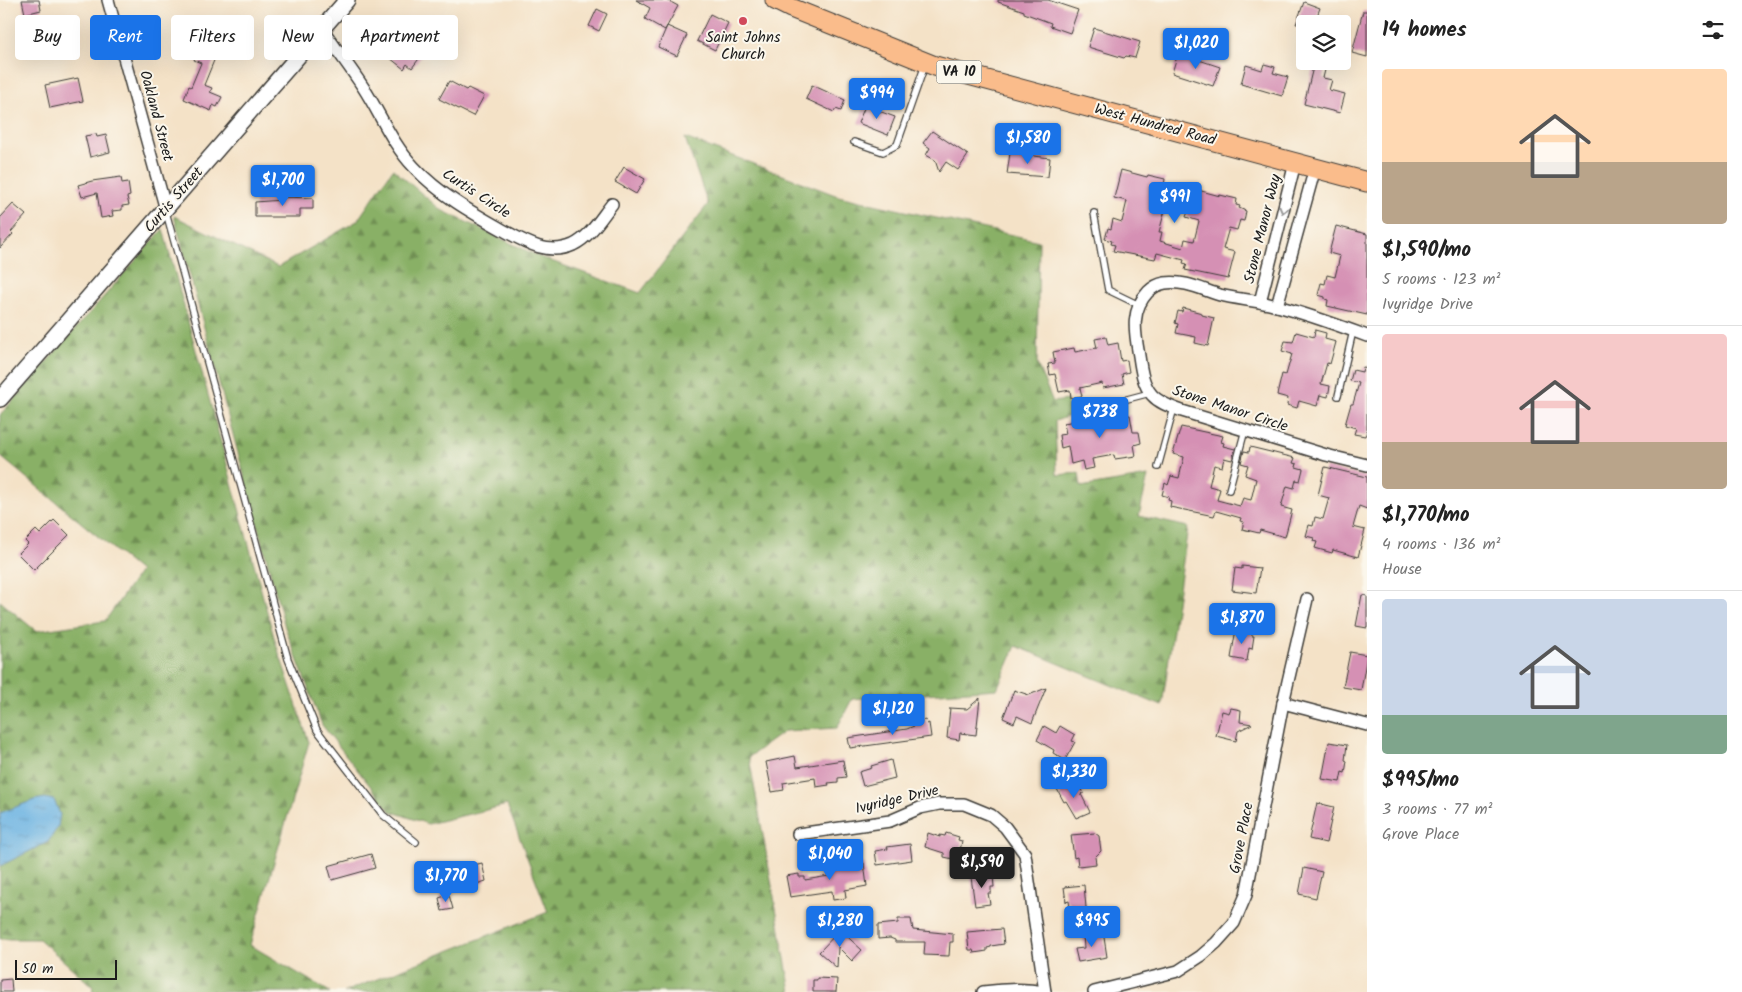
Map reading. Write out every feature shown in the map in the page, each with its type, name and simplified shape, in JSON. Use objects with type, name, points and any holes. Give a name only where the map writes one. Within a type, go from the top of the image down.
[{"type":"main road","name":"West Hundred Road","points":[[775,0],[926,62],[1367,182]]},
{"type":"street","name":"Oakland Street","points":[[108,0],[166,210]]},
{"type":"street","name":"Curtis Street","points":[[332,17],[347,0]]},
{"type":"street","name":"Curtis Circle","points":[[332,42],[363,87],[392,137],[412,165],[445,194],[478,216],[520,240],[538,248],[551,250],[575,244],[585,237],[612,204]]},
{"type":"street","name":"Curtis Street","points":[[0,399],[295,60]]},
{"type":"street","name":"Stone Manor Way","points":[[1260,302],[1295,163]]},
{"type":"street","points":[[1277,306],[1315,168]]},
{"type":"street","points":[[1138,305],[1142,298],[1152,289],[1166,283],[1178,283],[1222,295],[1277,306],[1339,325],[1367,336]]},
{"type":"street","name":"Stone Manor Circle","points":[[1138,305],[1134,320],[1141,371],[1146,386],[1162,403],[1326,455],[1367,465]]},
{"type":"street","name":"Grove Place","points":[[1094,992],[1178,971],[1201,956],[1234,923],[1246,894],[1307,599]]},
{"type":"street","points":[[1284,703],[1367,725]]},
{"type":"street","name":"Ivyridge Drive","points":[[798,834],[890,821],[920,808],[939,804],[964,804],[991,815],[1005,827],[1025,854],[1045,992]]},
{"type":"street","points":[[983,992],[1028,989],[1045,992]]},
{"type":"lane","points":[[854,142],[883,152],[897,144],[926,62]]},
{"type":"lane","points":[[166,210],[288,659],[317,730],[383,815],[416,842]]},
{"type":"lane","points":[[1094,213],[1108,290],[1138,305]]},
{"type":"lane","points":[[1338,396],[1353,331]]},
{"type":"lane","points":[[1093,408],[1150,392]]},
{"type":"lane","points":[[1158,467],[1174,408]]},
{"type":"lane","points":[[1229,490],[1245,430]]},
{"type":"green space","points":[[685,138],[838,196],[1039,241],[1037,364],[1053,402],[1067,400],[1070,416],[1055,421],[1057,475],[1079,473],[1081,487],[1148,476],[1139,516],[1188,527],[1162,706],[1016,646],[997,689],[852,699],[837,728],[785,731],[749,757],[791,992],[344,992],[548,912],[507,805],[428,824],[390,811],[322,725],[285,627],[174,216],[278,267],[357,221],[393,169],[441,210],[540,257],[640,293],[708,204]]},
{"type":"green space","points":[[163,229],[275,641],[309,742],[250,945],[330,992],[92,992],[93,987],[39,939],[0,939],[0,601],[36,631],[105,621],[140,571],[0,456],[0,415]]},
{"type":"water","points":[[45,798],[54,800],[60,814],[58,827],[48,842],[0,866],[0,813],[34,800]]},
{"type":"building","points":[[22,0],[39,0],[41,10],[25,14]]},
{"type":"building","points":[[636,0],[667,0],[678,6],[665,30],[645,19],[650,8]]},
{"type":"building","points":[[998,0],[1048,0],[1078,10],[1070,33],[1050,26],[1051,23],[998,2]]},
{"type":"building","points":[[1304,2],[1320,8],[1317,15],[1299,15]]},
{"type":"building","points":[[597,9],[607,14],[599,31],[589,26]]},
{"type":"building","points":[[1363,11],[1367,11],[1367,57],[1352,53]]},
{"type":"building","points":[[710,14],[728,23],[715,50],[697,41]]},
{"type":"building","points":[[667,26],[687,35],[677,56],[658,47]]},
{"type":"building","points":[[1094,28],[1140,42],[1135,58],[1126,56],[1124,58],[1088,47]]},
{"type":"building","points":[[1178,53],[1220,67],[1213,86],[1172,73]]},
{"type":"building","points":[[194,60],[214,60],[204,85],[212,88],[210,92],[222,97],[217,107],[213,105],[211,111],[184,99],[201,63]]},
{"type":"building","points":[[393,60],[418,60],[412,68],[407,64],[404,69]]},
{"type":"building","points":[[1264,64],[1275,67],[1273,73],[1288,77],[1282,96],[1241,84],[1246,65],[1262,70]]},
{"type":"building","points":[[1312,70],[1325,70],[1323,78],[1332,80],[1329,90],[1345,94],[1340,113],[1304,104]]},
{"type":"building","points":[[78,78],[83,101],[50,108],[45,85]]},
{"type":"building","points":[[449,81],[466,90],[468,88],[484,96],[473,116],[439,99]]},
{"type":"building","points":[[812,85],[845,100],[841,111],[836,109],[834,112],[806,99]]},
{"type":"building","points":[[865,106],[895,117],[888,135],[858,123]]},
{"type":"building","points":[[932,131],[968,155],[958,170],[946,162],[939,172],[935,160],[926,155],[930,148],[923,143]]},
{"type":"building","points":[[96,134],[97,137],[106,135],[110,152],[90,157],[85,136]]},
{"type":"building","points":[[1010,153],[1034,153],[1034,156],[1050,158],[1048,177],[1007,174]]},
{"type":"building","points":[[624,167],[645,179],[636,194],[615,182]]},
{"type":"building","points":[[1121,170],[1147,177],[1148,175],[1165,179],[1164,186],[1167,187],[1166,189],[1192,195],[1194,189],[1237,199],[1236,205],[1246,211],[1244,221],[1240,220],[1237,230],[1229,228],[1223,249],[1235,252],[1228,279],[1185,270],[1187,264],[1183,263],[1184,260],[1157,253],[1155,259],[1113,251],[1115,245],[1111,244],[1112,241],[1105,239],[1108,228],[1111,229],[1113,219],[1122,222],[1127,201],[1114,198]],"holes":[[[1167,203],[1189,209],[1186,217],[1199,221],[1194,241],[1185,239],[1183,248],[1160,241],[1162,232],[1159,232]]]},
{"type":"building","points":[[121,177],[122,183],[128,182],[130,196],[127,197],[129,205],[122,206],[122,210],[112,211],[113,216],[101,218],[97,193],[82,197],[78,185]]},
{"type":"building","points":[[282,197],[313,198],[313,209],[300,209],[300,217],[255,217],[255,202],[282,200]]},
{"type":"building","points":[[13,204],[26,215],[11,232],[13,234],[0,248],[0,218]]},
{"type":"building","points":[[1336,226],[1367,234],[1367,315],[1327,306],[1328,300],[1318,295],[1321,283],[1325,284],[1327,275],[1335,277],[1340,256],[1329,253]]},
{"type":"building","points":[[1183,308],[1214,318],[1208,346],[1195,343],[1196,337],[1176,333],[1178,324],[1175,323],[1178,311],[1182,312]]},
{"type":"building","points":[[1315,330],[1326,333],[1325,339],[1336,342],[1330,364],[1327,363],[1321,384],[1330,386],[1328,397],[1320,395],[1317,406],[1299,401],[1297,408],[1287,405],[1288,398],[1277,395],[1282,374],[1286,375],[1292,354],[1282,351],[1285,341],[1293,342],[1296,332],[1314,337]]},
{"type":"building","points":[[1106,337],[1108,345],[1118,343],[1121,361],[1127,360],[1129,372],[1122,374],[1124,384],[1103,388],[1102,383],[1080,388],[1082,396],[1071,398],[1070,390],[1059,392],[1055,374],[1050,375],[1048,364],[1055,363],[1053,352],[1074,348],[1075,352],[1097,348],[1095,339]]},
{"type":"building","points":[[1363,367],[1367,368],[1367,431],[1365,436],[1354,434],[1356,428],[1345,425],[1359,383],[1350,381],[1353,370],[1362,372]]},
{"type":"building","points":[[1117,409],[1119,417],[1130,415],[1133,432],[1139,432],[1141,443],[1134,445],[1136,456],[1115,459],[1114,455],[1092,459],[1094,468],[1084,470],[1082,461],[1071,464],[1068,446],[1061,448],[1059,435],[1066,434],[1064,423],[1086,419],[1087,424],[1108,420],[1106,411]]},
{"type":"building","points":[[1181,427],[1223,436],[1221,442],[1224,443],[1223,446],[1235,449],[1232,460],[1224,458],[1222,467],[1214,465],[1209,486],[1220,489],[1217,500],[1240,506],[1243,498],[1251,500],[1256,479],[1245,475],[1248,465],[1241,463],[1244,451],[1249,452],[1250,447],[1295,458],[1293,463],[1297,464],[1296,467],[1303,469],[1300,481],[1296,480],[1294,488],[1287,486],[1281,507],[1292,510],[1285,537],[1260,530],[1259,533],[1242,529],[1244,522],[1240,521],[1241,518],[1216,511],[1214,516],[1170,507],[1171,501],[1168,500],[1169,497],[1162,495],[1165,483],[1168,485],[1171,476],[1179,478],[1184,457],[1173,454]]},
{"type":"building","points":[[1325,467],[1367,477],[1367,509],[1359,506],[1353,527],[1365,530],[1358,557],[1333,550],[1332,553],[1315,548],[1317,542],[1313,541],[1314,538],[1306,536],[1309,525],[1313,526],[1315,517],[1323,519],[1329,498],[1318,495]]},
{"type":"building","points":[[54,520],[69,535],[34,570],[18,554],[28,544],[25,541],[36,530],[40,534]]},
{"type":"building","points":[[1242,566],[1260,568],[1256,593],[1232,590],[1235,568],[1242,569]]},
{"type":"building","points":[[1362,595],[1367,596],[1367,628],[1356,626]]},
{"type":"building","points":[[1236,629],[1252,632],[1252,636],[1254,636],[1252,649],[1249,648],[1247,661],[1231,658]]},
{"type":"building","points":[[1350,652],[1367,655],[1361,690],[1343,687]]},
{"type":"building","points":[[1046,688],[1032,723],[1017,716],[1014,723],[1003,718],[1014,690],[1029,695]]},
{"type":"building","points":[[980,698],[976,735],[960,733],[959,740],[947,738],[950,708],[967,709]]},
{"type":"building","points":[[1231,708],[1241,710],[1240,722],[1252,724],[1238,731],[1236,741],[1216,736],[1222,711],[1229,713]]},
{"type":"building","points":[[926,720],[927,724],[929,723],[931,737],[850,748],[848,738],[907,729],[914,726],[914,722]]},
{"type":"building","points":[[1044,726],[1056,733],[1060,726],[1075,735],[1072,741],[1075,742],[1065,760],[1053,753],[1054,750],[1037,740]]},
{"type":"building","points":[[1329,742],[1347,745],[1345,773],[1342,772],[1340,782],[1322,779]]},
{"type":"building","points":[[795,756],[797,767],[843,760],[846,777],[838,778],[838,782],[828,783],[829,785],[816,787],[815,778],[783,783],[784,790],[772,792],[766,762]]},
{"type":"building","points":[[891,760],[895,778],[863,786],[859,772]]},
{"type":"building","points":[[1077,781],[1084,793],[1081,794],[1090,812],[1076,818],[1057,789]]},
{"type":"building","points":[[1317,803],[1334,807],[1326,843],[1309,839]]},
{"type":"building","points":[[928,833],[940,837],[940,835],[945,836],[946,833],[959,837],[958,840],[962,841],[958,860],[944,857],[944,853],[925,847]]},
{"type":"building","points":[[1095,833],[1099,836],[1101,851],[1095,857],[1096,864],[1078,866],[1077,857],[1074,858],[1071,835]]},
{"type":"building","points":[[910,844],[912,860],[877,865],[875,851],[888,849],[887,847]]},
{"type":"building","points":[[371,854],[375,868],[332,880],[328,866]]},
{"type":"building","points":[[841,862],[841,866],[864,863],[867,886],[845,890],[846,898],[833,900],[832,891],[790,897],[786,876],[799,874],[799,877],[805,877],[805,880],[829,876],[827,864]]},
{"type":"building","points":[[482,863],[486,881],[470,886],[465,867]]},
{"type":"building","points":[[1304,868],[1322,872],[1316,898],[1299,894]]},
{"type":"building","points":[[993,875],[994,887],[991,887],[991,893],[988,893],[990,904],[975,906],[971,877]]},
{"type":"building","points":[[1084,885],[1087,919],[1072,921],[1069,901],[1066,902],[1064,887]]},
{"type":"building","points":[[449,895],[453,909],[442,911],[439,898]]},
{"type":"building","points":[[898,919],[911,919],[913,930],[953,934],[953,942],[950,942],[949,956],[924,955],[925,942],[895,942],[895,940],[890,938],[878,939],[878,925],[898,923]]},
{"type":"building","points":[[1002,929],[1004,944],[991,946],[987,948],[987,951],[974,953],[973,950],[969,950],[967,932]]},
{"type":"building","points":[[840,930],[862,950],[852,961],[838,947],[837,968],[819,952]]},
{"type":"building","points":[[1103,931],[1107,957],[1078,962],[1075,949],[1084,948],[1083,935]]},
{"type":"building","points":[[817,978],[837,979],[836,992],[813,992],[813,980],[817,980]]},
{"type":"building","points":[[11,979],[12,992],[0,992],[0,980]]},
{"type":"place","name":"Saint Johns Church","points":[[743,21]]}]
